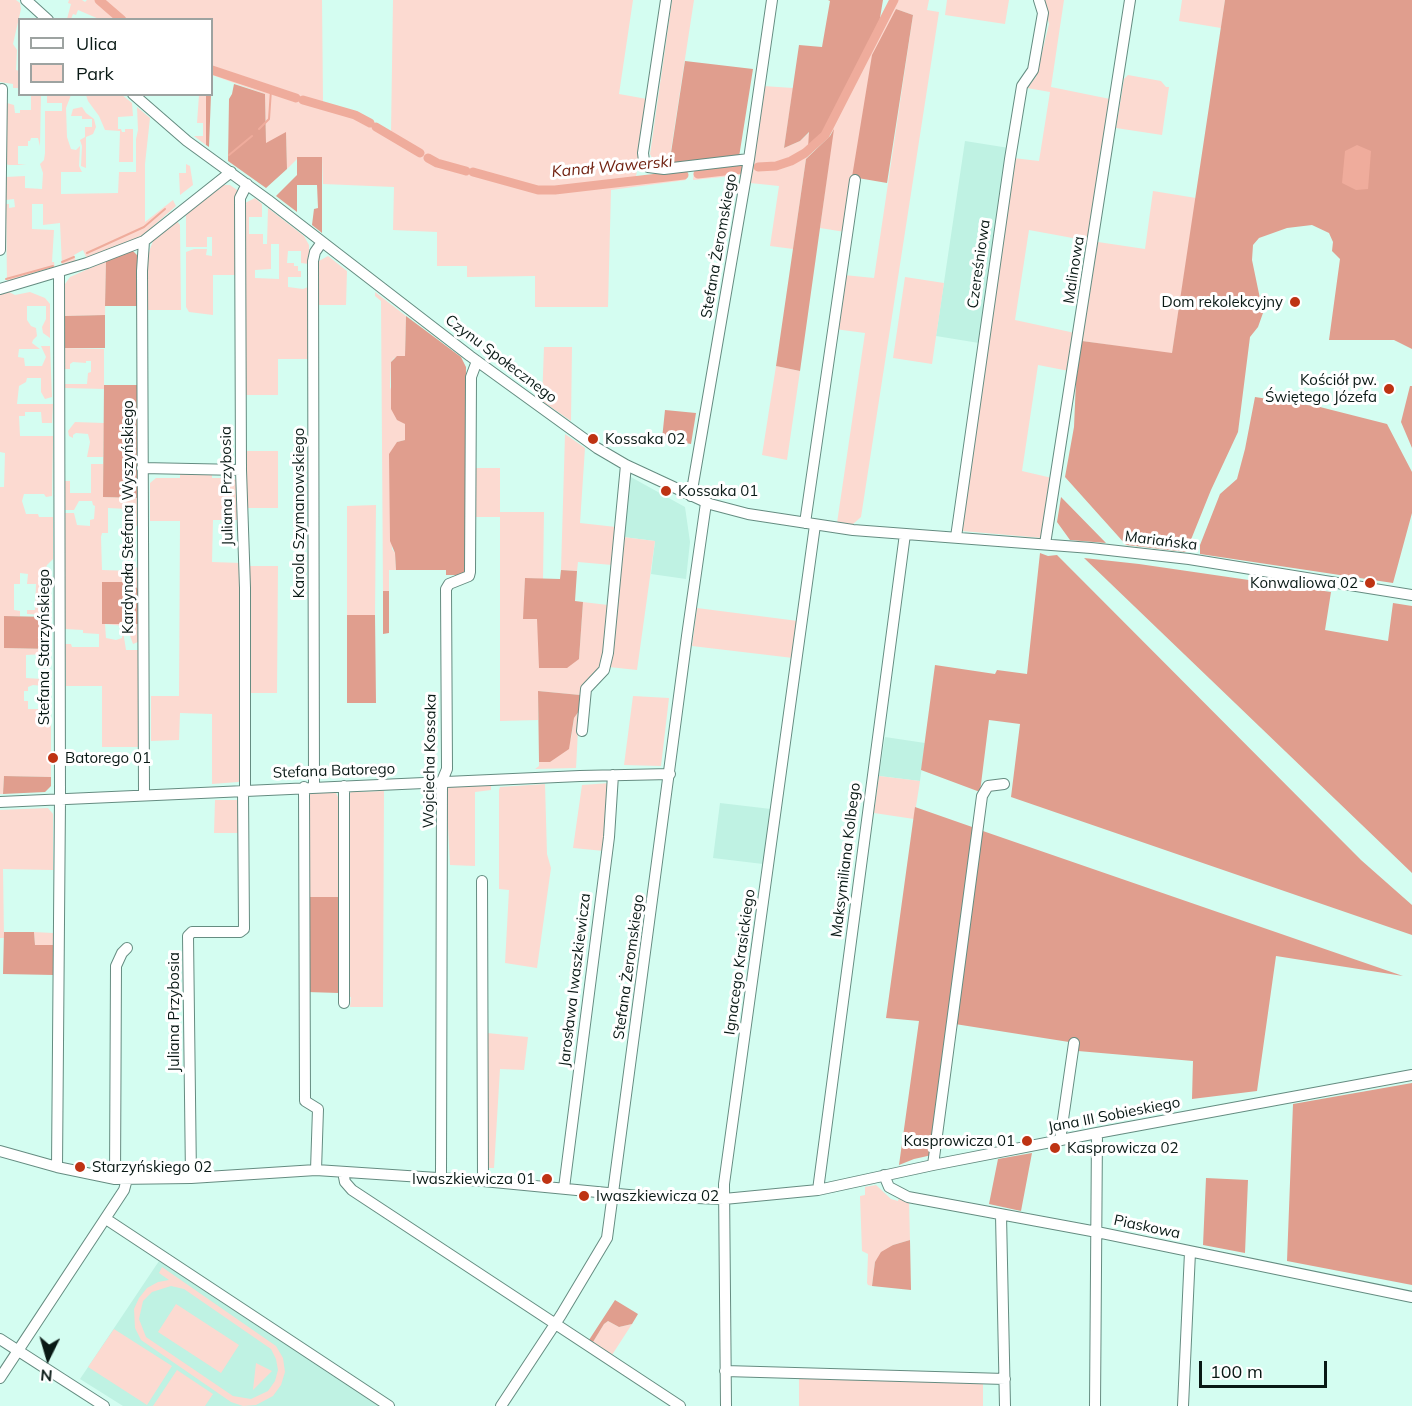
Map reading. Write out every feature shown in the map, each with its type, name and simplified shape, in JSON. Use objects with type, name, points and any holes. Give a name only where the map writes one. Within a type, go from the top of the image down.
[{"type":"street","points":[[26,0],[46,18]]},
{"type":"street","points":[[666,0],[643,153],[644,160],[648,166],[664,169],[749,159]]},
{"type":"street","name":"Stefana Żeromskiego","points":[[691,496],[749,159],[772,0]]},
{"type":"street","name":"Czereśniowa","points":[[956,537],[1013,138],[1022,86],[1033,70],[1043,13],[1039,0]]},
{"type":"street","name":"Malinowa","points":[[1046,544],[1130,0]]},
{"type":"street","points":[[0,250],[2,89]]},
{"type":"street","name":"Czynu Społecznego","points":[[135,96],[187,141],[247,184],[477,361],[597,448],[626,465],[691,496],[729,510],[810,524],[905,534]]},
{"type":"street","points":[[1,285],[59,272],[144,241],[231,172]]},
{"type":"street","name":"Ignacego Krasickiego","points":[[726,1406],[724,1199],[855,180]]},
{"type":"street","name":"Juliana Przybosia","points":[[190,1178],[188,936],[192,932],[240,932],[244,929],[245,588],[241,470],[240,198],[247,184]]},
{"type":"street","name":"Kardynała Stefana Wyszyńskiego","points":[[144,241],[142,271],[144,794]]},
{"type":"street","name":"Karola Szymanowskiego","points":[[316,1170],[318,1108],[305,1101],[313,261],[315,252],[322,242]]},
{"type":"street","name":"Stefana Starzyńskiego","points":[[57,1167],[60,799],[59,272]]},
{"type":"street","name":"Wojciecha Kossaka","points":[[441,1178],[442,781],[447,770],[446,589],[448,584],[469,576],[470,572],[471,377],[477,361]]},
{"type":"street","points":[[582,731],[586,689],[604,670],[608,653],[626,465]]},
{"type":"street","points":[[142,468],[241,470]]},
{"type":"street","name":"Stefana Żeromskiego","points":[[501,1406],[608,1238],[706,502]]},
{"type":"street","name":"Mariańska","points":[[905,534],[1046,544],[1189,559],[1412,595]]},
{"type":"street","name":"Maksymiliana Kolbego","points":[[818,1190],[905,534]]},
{"type":"street","name":"Stefana Batorego","points":[[0,802],[442,781],[670,774]]},
{"type":"street","name":"Jarosława Iwaszkiewicza","points":[[564,1188],[607,848],[613,775]]},
{"type":"street","points":[[933,1165],[982,796],[988,786],[1004,784]]},
{"type":"street","points":[[344,786],[344,1003]]},
{"type":"street","points":[[482,881],[483,1181]]},
{"type":"street","points":[[115,1179],[116,966],[127,948]]},
{"type":"street","points":[[1060,1140],[1074,1043]]},
{"type":"street","name":"Jana III Sobieskiego","points":[[0,1151],[57,1167],[115,1179],[190,1178],[316,1170],[724,1199],[818,1190],[1060,1140],[1412,1075]]},
{"type":"street","points":[[1095,1406],[1097,1133]]},
{"type":"street","points":[[343,1172],[345,1182],[352,1190],[680,1406]]},
{"type":"street","name":"Piaskowa","points":[[884,1176],[890,1187],[908,1197],[1097,1232],[1412,1297]]},
{"type":"street","points":[[0,1378],[106,1219],[124,1190],[127,1179]]},
{"type":"street","points":[[1000,1215],[1005,1406]]},
{"type":"street","points":[[106,1219],[390,1406]]},
{"type":"street","points":[[1183,1406],[1190,1251]]},
{"type":"street","points":[[0,1339],[104,1406]]},
{"type":"street","points":[[725,1371],[1005,1379]]},
{"type":"shaded area","points":[[828,0],[883,0],[879,24],[824,133],[808,148],[809,132],[800,141],[784,148],[799,45],[822,47],[830,1]]},
{"type":"shaded area","points":[[1225,0],[1412,0],[1412,349],[1394,340],[1329,340],[1340,259],[1332,251],[1333,242],[1329,233],[1312,225],[1287,228],[1259,238],[1253,245],[1252,260],[1263,313],[1258,327],[1250,337],[1238,432],[1186,552],[1126,545],[1065,477],[1074,427],[1076,381],[1082,341],[1172,353]]},
{"type":"shaded area","points":[[896,9],[913,15],[887,183],[852,177],[872,55]]},
{"type":"shaded area","points":[[685,61],[753,69],[739,157],[669,166]]},
{"type":"shaded area","points":[[234,84],[265,94],[266,143],[286,132],[287,169],[266,188],[228,161],[229,99]]},
{"type":"shaded area","points":[[206,96],[211,96],[209,147],[206,145]]},
{"type":"shaded area","points":[[834,129],[800,371],[776,366],[806,159],[830,136]]},
{"type":"shaded area","points":[[965,141],[1009,148],[979,343],[936,336]]},
{"type":"shaded area","points":[[1357,145],[1371,151],[1368,189],[1356,190],[1342,183],[1345,151]]},
{"type":"shaded area","points":[[297,157],[322,157],[322,233],[312,225],[314,209],[318,208],[317,185],[297,185],[297,212],[276,196],[297,175]]},
{"type":"shaded area","points":[[132,250],[137,255],[138,306],[105,306],[106,261]]},
{"type":"shaded area","points":[[105,315],[105,348],[65,348],[65,316]]},
{"type":"shaded area","points":[[406,316],[461,357],[466,367],[465,575],[446,575],[446,570],[396,570],[395,553],[390,541],[389,454],[397,442],[405,440],[405,424],[397,420],[391,409],[391,362],[397,356],[405,356]]},
{"type":"shaded area","points":[[104,385],[138,385],[138,498],[103,497]]},
{"type":"shaded area","points":[[1410,386],[1412,386],[1412,448],[1401,422]]},
{"type":"shaded area","points":[[1255,397],[1320,407],[1387,424],[1412,472],[1412,513],[1393,583],[1200,554],[1200,545],[1220,494],[1237,479]]},
{"type":"shaded area","points":[[665,410],[696,413],[691,444],[662,439]]},
{"type":"shaded area","points":[[629,476],[685,507],[690,542],[686,579],[651,574],[655,541],[623,537]]},
{"type":"shaded area","points":[[1061,497],[1106,543],[1070,540],[1057,522]]},
{"type":"shaded area","points":[[1040,553],[1048,556],[1057,555],[1361,860],[1412,905],[1412,935],[1011,797],[1020,724],[989,720],[980,792],[921,770],[935,665],[995,674],[997,670],[1027,674]]},
{"type":"shaded area","points":[[1084,558],[1331,592],[1325,630],[1388,641],[1393,603],[1412,606],[1412,873]]},
{"type":"shaded area","points":[[561,570],[577,571],[575,601],[583,602],[579,659],[567,668],[539,668],[537,619],[523,619],[525,578],[560,579]]},
{"type":"shaded area","points":[[102,582],[131,582],[138,589],[138,624],[102,624]]},
{"type":"shaded area","points":[[383,591],[389,591],[389,633],[383,634]]},
{"type":"shaded area","points":[[347,615],[375,615],[376,703],[347,703]]},
{"type":"shaded area","points":[[4,616],[50,617],[50,649],[4,648]]},
{"type":"shaded area","points":[[538,691],[580,695],[579,711],[574,718],[569,749],[550,762],[539,762]]},
{"type":"shaded area","points":[[885,737],[925,743],[920,781],[879,776]]},
{"type":"shaded area","points":[[4,776],[51,777],[51,786],[45,792],[3,794]]},
{"type":"shaded area","points":[[720,803],[771,809],[763,864],[713,858]]},
{"type":"shaded area","points":[[915,807],[975,828],[932,1155],[899,1165],[919,1021],[886,1018]]},
{"type":"shaded area","points":[[980,830],[1403,976],[1276,956],[1257,1091],[1192,1099],[1193,1061],[1078,1051],[1069,1042],[955,1024]]},
{"type":"shaded area","points":[[307,897],[340,897],[339,993],[307,992]]},
{"type":"shaded area","points":[[4,932],[34,932],[35,945],[53,945],[54,975],[3,974]]},
{"type":"shaded area","points":[[1412,1083],[1412,1285],[1287,1261],[1293,1104]]},
{"type":"shaded area","points":[[1032,1153],[1021,1211],[989,1204],[998,1159]]},
{"type":"shaded area","points":[[1206,1178],[1248,1180],[1245,1253],[1203,1245]]},
{"type":"shaded area","points":[[910,1240],[911,1290],[872,1286],[875,1262],[881,1252],[893,1245]]},
{"type":"shaded area","points":[[159,1261],[378,1406],[123,1406],[80,1379]]},
{"type":"shaded area","points":[[615,1300],[638,1314],[632,1324],[619,1327],[608,1321],[593,1342],[589,1340]]},
{"type":"green space","points":[[0,0],[16,0],[20,3],[21,9],[13,44],[17,50],[18,88],[13,88],[13,84],[0,82]]},
{"type":"green space","points":[[69,0],[85,2],[87,0],[322,0],[323,103],[359,112],[391,133],[393,0],[633,0],[619,94],[647,99],[636,177],[685,171],[686,180],[611,190],[608,307],[535,307],[535,276],[467,277],[467,266],[437,266],[437,232],[393,230],[394,187],[323,184],[322,157],[297,159],[287,169],[286,133],[266,144],[265,94],[213,75],[213,18],[97,18],[78,10],[76,15],[73,14],[71,18],[67,18],[71,4],[68,3]]},
{"type":"green space","points":[[672,0],[694,0],[669,163],[660,164],[654,162],[650,154]]},
{"type":"green space","points":[[891,0],[929,0],[927,10],[939,12],[861,517],[852,525],[837,523],[865,333],[835,329],[844,275],[874,278],[913,15],[896,9],[845,232],[820,228],[833,131],[806,159],[793,249],[770,246],[779,186],[750,183],[763,86],[793,88],[784,148],[800,141],[810,132],[809,147],[824,133]]},
{"type":"green space","points":[[947,0],[1009,0],[1005,24],[945,15]]},
{"type":"green space","points":[[1043,0],[1064,0],[1051,87],[1110,99],[1089,241],[1029,230],[1015,320],[1075,333],[1069,371],[1038,365],[1022,471],[1052,478],[1042,538],[962,531],[1013,158],[1039,161],[1050,92],[1027,88],[1036,77],[1049,24]]},
{"type":"green space","points":[[1182,0],[1225,0],[1221,28],[1179,21]]},
{"type":"green space","points":[[1128,75],[1161,81],[1169,87],[1162,135],[1116,128],[1124,79]]},
{"type":"green space","points":[[31,96],[41,96],[40,146],[38,138],[31,138],[28,146],[18,146],[18,164],[26,165],[6,164],[7,103],[14,105],[15,113],[20,113],[20,110],[31,110]]},
{"type":"green space","points":[[47,96],[71,96],[66,108],[67,137],[71,149],[76,150],[80,146],[79,166],[82,172],[61,172],[61,194],[118,193],[119,172],[136,172],[137,107],[150,118],[145,164],[145,222],[173,200],[176,206],[141,237],[87,259],[83,250],[74,255],[76,262],[62,265],[60,223],[43,225],[43,204],[32,204],[32,229],[54,230],[52,262],[54,262],[55,270],[7,283],[6,204],[9,204],[9,208],[15,207],[14,199],[6,200],[6,177],[25,176],[25,188],[42,189],[43,173],[40,164],[44,160],[45,153],[45,111],[62,111],[62,103],[47,103]]},
{"type":"green space","points":[[86,96],[123,96],[132,103],[133,116],[118,117],[118,129],[125,132],[125,129],[133,129],[133,162],[119,162],[120,131],[105,130],[99,116]]},
{"type":"green space","points":[[199,96],[206,96],[206,145],[194,136],[203,136],[203,123],[197,123]]},
{"type":"green space","points":[[82,107],[94,119],[96,127],[93,134],[86,137],[86,168],[81,166],[80,140],[85,137],[85,127],[92,127],[92,119],[71,116],[73,109]]},
{"type":"green space","points":[[186,164],[190,166],[193,185],[180,195],[179,173],[186,173]]},
{"type":"green space","points":[[740,165],[741,175],[693,180],[694,170]]},
{"type":"green space","points":[[221,185],[230,185],[237,190],[236,275],[213,275],[213,315],[189,312],[186,307],[186,252],[194,249],[207,249],[206,255],[212,256],[212,237],[207,237],[207,247],[186,247],[186,214],[212,192],[220,189]]},
{"type":"green space","points":[[1153,191],[1196,198],[1172,354],[1082,341],[1098,242],[1145,249]]},
{"type":"green space","points":[[255,198],[262,204],[262,217],[249,217],[249,234],[263,234],[263,244],[267,244],[268,208],[304,236],[309,245],[309,264],[301,263],[301,251],[288,251],[287,263],[294,263],[294,266],[298,266],[298,271],[301,271],[301,277],[288,277],[288,287],[303,289],[308,287],[308,359],[278,359],[278,395],[245,395],[245,203]],"holes":[[[271,244],[279,244],[279,279],[255,278],[255,270],[271,269]]]},
{"type":"green space","points":[[177,221],[180,225],[181,310],[148,310],[147,261],[150,249],[153,241]]},
{"type":"green space","points":[[328,256],[347,271],[346,305],[319,305],[319,261]]},
{"type":"green space","points":[[106,261],[105,315],[65,316],[65,284],[70,277]]},
{"type":"green space","points":[[905,277],[944,283],[932,364],[893,358]]},
{"type":"green space","points":[[7,291],[15,295],[30,292],[45,298],[50,304],[50,338],[43,333],[42,327],[46,319],[46,306],[27,306],[27,320],[31,326],[36,328],[37,336],[32,343],[40,349],[19,349],[18,357],[24,358],[25,366],[42,366],[46,357],[41,346],[50,346],[52,397],[45,399],[41,392],[41,378],[27,378],[26,382],[19,386],[17,404],[53,404],[52,423],[42,423],[41,412],[25,412],[25,416],[19,416],[20,436],[53,436],[52,496],[24,494],[22,501],[26,514],[53,517],[53,559],[47,565],[43,575],[50,584],[45,584],[45,590],[50,591],[44,591],[44,598],[50,598],[50,600],[45,600],[44,606],[50,607],[44,607],[44,615],[27,614],[27,610],[35,610],[36,584],[27,584],[28,574],[20,573],[20,584],[14,584],[14,610],[20,611],[20,616],[4,616],[5,648],[50,649],[51,666],[47,665],[44,654],[26,655],[26,678],[42,679],[51,676],[51,705],[45,705],[44,686],[28,687],[28,691],[24,691],[24,701],[28,701],[28,709],[51,709],[51,777],[4,776],[3,794],[0,794],[0,487],[4,487],[5,453],[0,452],[0,292]]},
{"type":"green space","points":[[375,292],[406,316],[405,356],[394,358],[391,362],[390,387],[405,424],[405,440],[397,442],[392,549],[395,553],[396,570],[389,570],[389,591],[383,591],[381,301],[375,296]]},
{"type":"green space","points":[[544,347],[572,347],[571,421],[542,401]]},
{"type":"green space","points":[[65,348],[104,349],[104,389],[65,388],[65,384],[87,384],[88,373],[91,372],[91,361],[73,362],[70,364],[70,369],[65,369]]},
{"type":"green space","points":[[776,366],[800,371],[787,460],[762,455]]},
{"type":"green space","points":[[75,422],[104,423],[103,457],[87,457],[90,442],[88,434],[76,433],[73,438],[69,436],[68,431]]},
{"type":"green space","points":[[565,434],[585,448],[580,523],[616,527],[612,565],[578,562],[577,571],[561,570]]},
{"type":"green space","points":[[245,451],[278,451],[278,508],[245,508]]},
{"type":"green space","points":[[91,464],[103,464],[103,497],[138,498],[138,526],[128,526],[127,509],[108,508],[108,533],[102,533],[101,537],[102,570],[133,571],[138,566],[138,589],[131,582],[102,583],[102,624],[105,624],[106,638],[116,640],[122,638],[123,631],[126,650],[138,650],[138,747],[102,747],[102,686],[66,686],[65,644],[71,644],[72,647],[99,647],[99,634],[65,629],[65,513],[74,513],[77,525],[90,526],[90,520],[94,519],[95,506],[92,501],[79,501],[74,510],[65,510],[65,481],[70,481],[70,493],[91,493]]},
{"type":"green space","points":[[476,468],[500,468],[500,512],[544,512],[543,579],[525,578],[524,619],[537,619],[579,659],[583,602],[608,605],[601,666],[580,695],[538,691],[538,720],[500,721],[500,517],[476,517]]},
{"type":"green space","points":[[180,473],[212,473],[212,478],[233,478],[237,481],[237,520],[213,520],[212,562],[241,563],[240,781],[238,782],[212,784],[212,714],[180,713],[179,740],[151,741],[151,696],[179,696],[180,521],[150,521],[150,483],[156,478],[180,478]]},
{"type":"green space","points":[[376,505],[375,615],[347,615],[347,506]]},
{"type":"green space","points":[[623,537],[655,541],[637,670],[609,667]]},
{"type":"green space","points":[[250,566],[278,566],[277,693],[250,693]]},
{"type":"green space","points":[[697,608],[798,621],[793,658],[692,646]]},
{"type":"green space","points":[[105,624],[138,624],[138,642],[133,644],[124,626]]},
{"type":"green space","points":[[633,696],[669,698],[661,766],[624,765]]},
{"type":"green space","points":[[579,711],[576,768],[535,769],[539,766],[539,762],[550,762],[571,739],[574,718]]},
{"type":"green space","points":[[879,776],[920,781],[914,819],[874,813]]},
{"type":"green space","points":[[487,783],[491,786],[491,790],[475,792],[475,866],[450,865],[446,788],[450,785]]},
{"type":"green space","points":[[610,783],[604,851],[573,848],[582,785]]},
{"type":"green space","points":[[545,784],[547,854],[551,868],[537,968],[505,963],[509,890],[499,889],[499,790],[500,787]]},
{"type":"green space","points":[[384,791],[383,1007],[350,1007],[351,997],[348,997],[347,797],[351,792]]},
{"type":"green space","points":[[311,792],[336,793],[339,799],[340,897],[307,897],[309,795]]},
{"type":"green space","points":[[215,800],[237,800],[240,805],[241,833],[214,833]]},
{"type":"green space","points":[[48,808],[53,814],[53,870],[3,869],[4,938],[0,938],[0,810]]},
{"type":"green space","points":[[34,932],[53,933],[53,945],[35,945]]},
{"type":"green space","points":[[487,1033],[528,1037],[524,1070],[500,1069],[494,1168],[488,1168],[486,1165]]},
{"type":"green space","points":[[876,1185],[891,1199],[909,1200],[910,1240],[893,1245],[875,1262],[872,1286],[867,1283],[868,1254],[862,1251],[860,1196],[865,1195],[865,1187]]},
{"type":"green space","points":[[162,1267],[276,1346],[283,1358],[285,1372],[281,1385],[273,1396],[256,1405],[243,1406],[231,1402],[141,1340],[135,1328],[134,1309],[147,1288],[158,1282],[169,1280],[159,1273]],"holes":[[[171,1286],[184,1289],[271,1349],[278,1370],[275,1381],[268,1391],[251,1399],[233,1396],[146,1337],[139,1319],[143,1301],[152,1292]]]},
{"type":"green space","points":[[176,1304],[239,1345],[221,1373],[158,1332]]},
{"type":"green space","points":[[608,1321],[619,1327],[632,1324],[612,1355],[593,1342]]},
{"type":"green space","points":[[114,1329],[172,1366],[147,1405],[88,1367]]},
{"type":"green space","points":[[256,1363],[272,1371],[253,1390]]},
{"type":"green space","points":[[177,1370],[213,1394],[205,1406],[153,1406]]},
{"type":"green space","points":[[799,1376],[983,1381],[983,1406],[799,1406]]},
{"type":"waterway","name":"Kanał Wawerski","points":[[99,0],[120,18]]},
{"type":"waterway","name":"Kanał Wawerski","points":[[758,167],[776,166],[791,161],[805,153],[825,135],[894,0]]},
{"type":"waterway","name":"Kanał Wawerski","points":[[213,70],[296,98]]},
{"type":"waterway","points":[[259,129],[269,119],[271,90]]},
{"type":"waterway","name":"Kanał Wawerski","points":[[303,100],[355,115],[370,123]]},
{"type":"waterway","name":"Kanał Wawerski","points":[[376,127],[420,153]]},
{"type":"waterway","points":[[229,155],[252,136]]},
{"type":"waterway","name":"Kanał Wawerski","points":[[428,158],[437,163],[466,171]]},
{"type":"waterway","name":"Kanał Wawerski","points":[[698,174],[742,169]]},
{"type":"waterway","name":"Kanał Wawerski","points":[[473,172],[538,190],[684,175]]},
{"type":"waterway","points":[[87,253],[144,227],[165,209]]},
{"type":"waterway","points":[[62,262],[74,257]]},
{"type":"waterway","points":[[6,279],[53,266]]},
{"type":"place","name":"Dom rekolekcyjny","points":[[1295,302]]},
{"type":"place","name":"Kościół pw. Świętego Józefa","points":[[1389,389]]},
{"type":"place","name":"Kossaka 02","points":[[593,439]]},
{"type":"place","name":"Kossaka 01","points":[[666,491]]},
{"type":"place","name":"Konwaliowa 02","points":[[1370,583]]},
{"type":"place","name":"Batorego 01","points":[[53,758]]},
{"type":"place","name":"Kasprowicza 01","points":[[1027,1141]]},
{"type":"place","name":"Kasprowicza 02","points":[[1055,1148]]},
{"type":"place","name":"Starzyńskiego 02","points":[[80,1167]]},
{"type":"place","name":"Iwaszkiewicza 01","points":[[547,1179]]},
{"type":"place","name":"Iwaszkiewicza 02","points":[[584,1196]]}]
